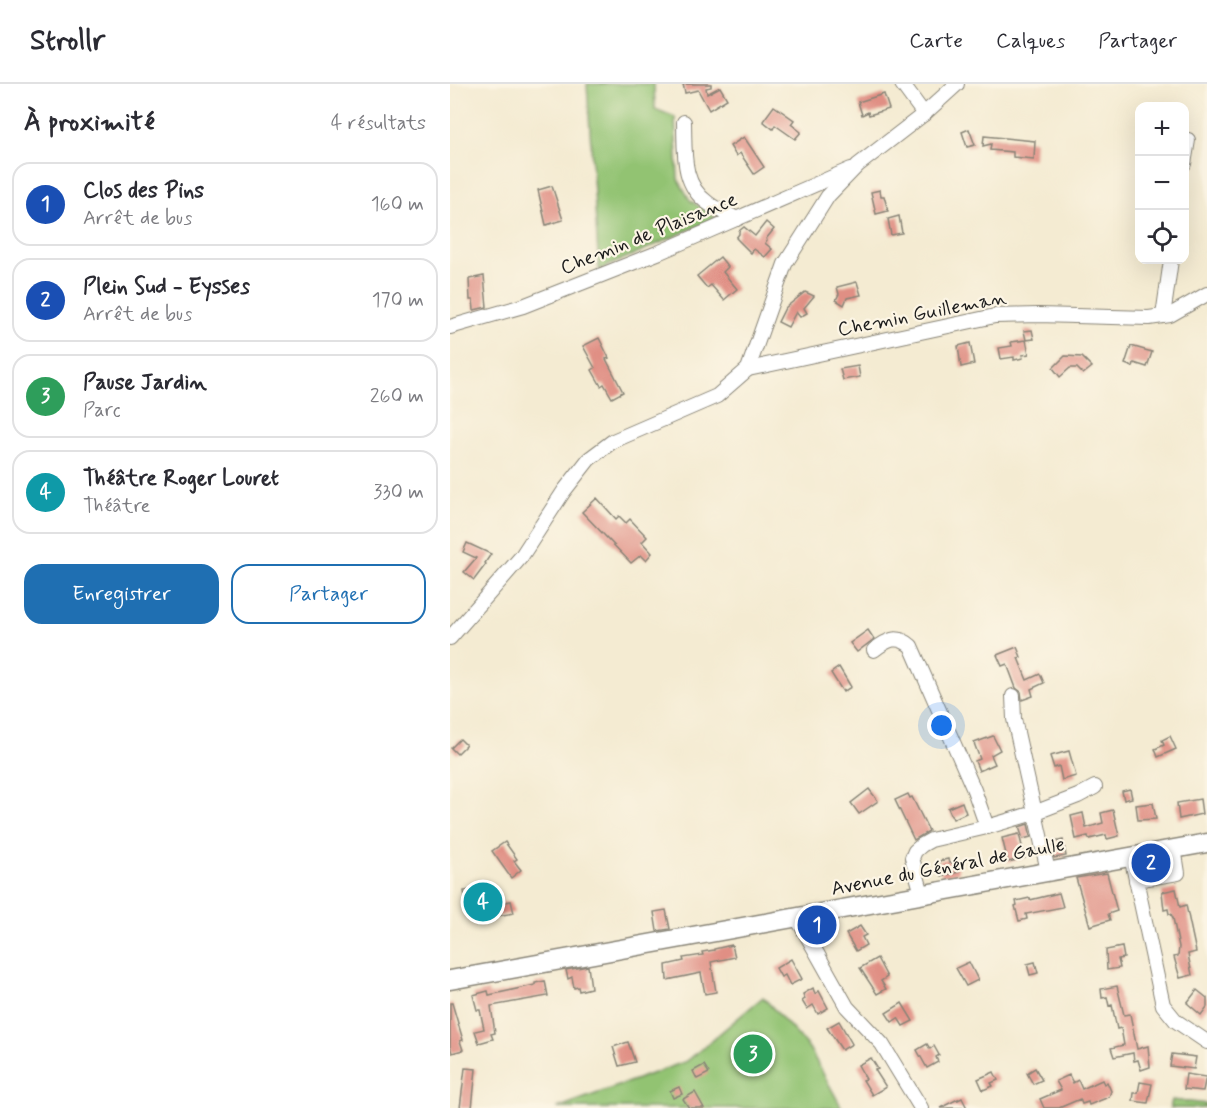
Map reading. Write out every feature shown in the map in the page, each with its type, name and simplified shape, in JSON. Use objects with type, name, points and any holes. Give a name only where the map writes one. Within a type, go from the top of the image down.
[{"type":"main road","name":"Avenue du Général de Gaulle","points":[[450,980],[1207,843]]},
{"type":"street","points":[[902,84],[924,114]]},
{"type":"street","points":[[450,638],[521,557],[564,491],[589,459],[613,441],[717,396],[748,369],[785,264],[828,196],[858,165],[924,114],[957,84]]},
{"type":"street","points":[[684,122],[686,173],[692,186],[708,204],[737,219]]},
{"type":"street","name":"Chemin de Plaisance","points":[[450,327],[523,306],[660,252],[858,165]]},
{"type":"street","points":[[1163,316],[1170,264]]},
{"type":"street","name":"Chemin Guilleman","points":[[748,369],[995,316],[1149,318],[1163,316],[1207,294]]},
{"type":"street","points":[[874,650],[888,640],[896,638],[904,640],[911,646],[974,790],[987,827]]},
{"type":"street","points":[[1013,696],[1014,719],[1048,871]]},
{"type":"street","points":[[922,894],[912,858],[915,851],[931,840],[1034,813],[1095,788]]},
{"type":"street","points":[[1136,880],[1178,873],[1174,848]]},
{"type":"street","points":[[1131,856],[1163,1005],[1176,1021],[1207,1042]]},
{"type":"street","points":[[796,918],[847,1007],[882,1044],[921,1108]]},
{"type":"green space","points":[[587,84],[654,84],[655,109],[675,117],[678,179],[690,200],[716,218],[599,270]]},
{"type":"green space","points":[[763,997],[809,1048],[842,1108],[557,1108],[687,1061]]},
{"type":"green space","points":[[1172,1100],[1207,1104],[1207,1106],[1170,1108]]},
{"type":"building","points":[[683,84],[711,84],[711,87],[706,88],[707,94],[720,87],[727,99],[709,110],[698,90],[685,93]]},
{"type":"building","points":[[884,94],[889,109],[862,115],[858,102]]},
{"type":"building","points":[[774,106],[794,120],[791,124],[801,132],[795,139],[775,125],[773,129],[763,121]]},
{"type":"building","points":[[969,129],[975,145],[967,147],[962,132]]},
{"type":"building","points":[[984,136],[1035,141],[1034,159],[1013,157],[1013,152],[990,150],[991,144],[983,146]]},
{"type":"building","points":[[744,137],[764,167],[754,174],[740,153],[736,156],[730,146]]},
{"type":"building","points":[[552,186],[563,220],[546,225],[538,190]]},
{"type":"building","points":[[880,190],[888,211],[876,214],[871,192]]},
{"type":"building","points":[[899,216],[902,233],[891,235],[888,219]]},
{"type":"building","points":[[766,222],[774,229],[766,239],[765,243],[772,249],[765,257],[754,249],[751,253],[736,238],[744,227],[755,236]]},
{"type":"building","points":[[720,257],[728,267],[723,272],[737,289],[724,300],[711,285],[707,288],[697,276]]},
{"type":"building","points":[[484,276],[487,307],[474,310],[473,300],[470,300],[469,279]]},
{"type":"building","points":[[857,282],[861,295],[847,298],[844,305],[836,300],[839,294],[837,287]]},
{"type":"building","points":[[805,292],[814,296],[804,308],[807,313],[800,317],[796,312],[788,327],[778,322],[785,308]]},
{"type":"building","points":[[1032,330],[1034,339],[1026,340],[1024,331]]},
{"type":"building","points":[[599,338],[609,358],[606,359],[623,392],[612,398],[604,384],[601,386],[592,370],[595,368],[583,346]]},
{"type":"building","points":[[1026,340],[1029,354],[1014,360],[1014,357],[1001,359],[999,348],[1012,346],[1011,342]]},
{"type":"building","points":[[970,343],[974,364],[961,367],[958,346]]},
{"type":"building","points":[[1131,346],[1152,352],[1147,367],[1134,363],[1133,367],[1125,364]]},
{"type":"building","points":[[1065,356],[1082,357],[1092,367],[1083,374],[1077,368],[1070,368],[1060,377],[1053,368]]},
{"type":"building","points":[[858,366],[860,377],[843,380],[840,369]]},
{"type":"building","points":[[597,498],[616,519],[619,516],[626,523],[630,519],[647,537],[642,542],[652,553],[646,560],[641,555],[631,563],[582,512]]},
{"type":"building","points":[[467,543],[491,554],[474,580],[464,572],[476,558],[463,552]]},
{"type":"building","points":[[868,630],[874,639],[857,652],[850,643]]},
{"type":"building","points":[[1017,647],[1021,657],[1018,658],[1027,680],[1040,674],[1044,683],[1031,689],[1033,696],[1022,700],[1021,692],[1016,688],[1007,664],[1002,666],[997,655]]},
{"type":"building","points":[[839,667],[851,687],[843,692],[831,673]]},
{"type":"building","points":[[993,736],[1000,750],[991,755],[995,764],[979,771],[975,761],[980,759],[974,743]]},
{"type":"building","points":[[1170,736],[1176,749],[1158,757],[1155,749],[1164,745],[1162,740]]},
{"type":"building","points":[[460,739],[466,745],[457,754],[451,748]]},
{"type":"building","points":[[1069,751],[1076,776],[1062,780],[1059,766],[1054,768],[1050,756]]},
{"type":"building","points":[[869,789],[878,801],[859,814],[851,803]]},
{"type":"building","points":[[1130,789],[1132,798],[1124,800],[1122,791]]},
{"type":"building","points":[[908,794],[910,798],[912,797],[929,831],[914,840],[895,800]]},
{"type":"building","points":[[1200,799],[1202,814],[1179,819],[1177,803]]},
{"type":"building","points":[[962,802],[966,813],[953,819],[948,808]]},
{"type":"building","points":[[1153,803],[1156,819],[1138,820],[1136,805]]},
{"type":"building","points":[[1113,810],[1119,836],[1107,839],[1106,835],[1089,839],[1088,836],[1076,839],[1071,816],[1083,813],[1086,828],[1103,823],[1101,813]]},
{"type":"building","points":[[1028,824],[1031,837],[1023,839],[1019,827]]},
{"type":"building","points":[[1019,834],[1025,858],[1008,862],[1002,838]]},
{"type":"building","points":[[1063,840],[1066,856],[1054,858],[1051,843]]},
{"type":"building","points":[[505,842],[517,859],[514,861],[521,870],[511,878],[492,851]]},
{"type":"building","points":[[948,859],[949,863],[957,863],[959,872],[942,876],[939,861]]},
{"type":"building","points":[[1107,873],[1117,911],[1108,914],[1110,920],[1090,926],[1076,878]]},
{"type":"building","points":[[494,886],[496,897],[500,896],[501,903],[511,901],[514,913],[481,919],[479,907],[467,909],[464,891]]},
{"type":"building","points":[[1176,889],[1180,907],[1186,905],[1196,952],[1188,954],[1192,975],[1180,978],[1174,957],[1178,956],[1179,947],[1173,918],[1168,909],[1164,910],[1162,892]]},
{"type":"building","points":[[1059,893],[1063,907],[1026,914],[1027,919],[1019,921],[1016,901]]},
{"type":"building","points":[[666,910],[670,929],[657,931],[654,912]]},
{"type":"building","points":[[860,926],[866,935],[862,937],[866,945],[856,951],[846,934]]},
{"type":"building","points":[[732,945],[735,957],[711,962],[716,992],[705,994],[701,973],[667,980],[666,965],[684,961],[683,958],[703,955],[702,952]]},
{"type":"building","points":[[1122,947],[1124,958],[1118,959],[1120,968],[1107,970],[1106,950]]},
{"type":"building","points":[[877,958],[887,977],[881,981],[886,989],[877,994],[860,968]]},
{"type":"building","points":[[791,959],[802,979],[790,985],[785,975],[781,977],[776,968]]},
{"type":"building","points":[[969,962],[978,980],[966,986],[956,968]]},
{"type":"building","points":[[1035,962],[1038,973],[1030,975],[1027,964]]},
{"type":"building","points":[[588,966],[591,988],[579,991],[578,987],[574,988],[572,977],[568,979],[566,970]]},
{"type":"building","points":[[545,981],[548,996],[491,1006],[495,1033],[491,1034],[493,1039],[479,1043],[475,1031],[484,1029],[480,1010],[477,1010],[473,995],[488,991],[489,995]]},
{"type":"building","points":[[1117,986],[1124,1015],[1130,1014],[1137,1049],[1148,1046],[1150,1067],[1141,1070],[1138,1060],[1134,1061],[1133,1053],[1114,1057],[1111,1048],[1124,1045],[1121,1028],[1117,1029],[1112,1005],[1109,1006],[1107,997],[1102,998],[1101,989]]},
{"type":"building","points":[[813,988],[815,994],[819,991],[828,1008],[818,1014],[813,1005],[807,1009],[802,1001],[805,999],[803,994]]},
{"type":"building","points":[[1197,990],[1207,998],[1207,1007],[1201,1015],[1187,1003]]},
{"type":"building","points":[[450,1003],[452,1003],[463,1040],[460,1041],[463,1050],[452,1053],[450,1046]]},
{"type":"building","points":[[902,1003],[913,1021],[903,1026],[898,1018],[892,1022],[886,1013]]},
{"type":"building","points":[[839,1021],[852,1044],[842,1050],[827,1028]]},
{"type":"building","points":[[628,1042],[635,1062],[619,1066],[613,1047]]},
{"type":"building","points":[[927,1044],[930,1049],[934,1046],[939,1055],[936,1057],[938,1062],[927,1068],[917,1050]]},
{"type":"building","points":[[1172,1054],[1196,1057],[1194,1069],[1170,1066]]},
{"type":"building","points":[[871,1058],[878,1069],[875,1070],[886,1087],[872,1095],[863,1080],[866,1079],[858,1065]]},
{"type":"building","points":[[704,1065],[709,1073],[697,1079],[693,1071]]},
{"type":"building","points":[[465,1068],[476,1069],[472,1108],[460,1108]]},
{"type":"building","points":[[1035,1068],[1042,1080],[1033,1084],[1027,1073]]},
{"type":"building","points":[[994,1072],[998,1080],[991,1083],[993,1086],[983,1090],[978,1079]]},
{"type":"building","points":[[1186,1074],[1206,1077],[1203,1091],[1184,1089]]},
{"type":"building","points":[[1069,1075],[1073,1083],[1078,1080],[1082,1089],[1102,1080],[1104,1084],[1107,1082],[1111,1091],[1109,1097],[1089,1105],[1088,1102],[1082,1104],[1080,1099],[1059,1108],[1044,1108],[1040,1099],[1061,1090],[1056,1081]]},
{"type":"building","points":[[1140,1082],[1152,1084],[1148,1103],[1133,1101],[1134,1093],[1138,1093]]},
{"type":"building","points":[[679,1087],[682,1094],[673,1098],[670,1091]]},
{"type":"building","points":[[695,1092],[704,1108],[689,1108],[683,1099]]},
{"type":"building","points":[[962,1098],[967,1108],[940,1108],[958,1099]]},
{"type":"place","name":"Plein Sud - Eysses","points":[[1151,863]]},
{"type":"place","name":"Théâtre Roger Louret","points":[[483,902]]},
{"type":"place","name":"Clos des Pins","points":[[817,925]]},
{"type":"place","name":"Pause Jardin","points":[[753,1054]]}]
